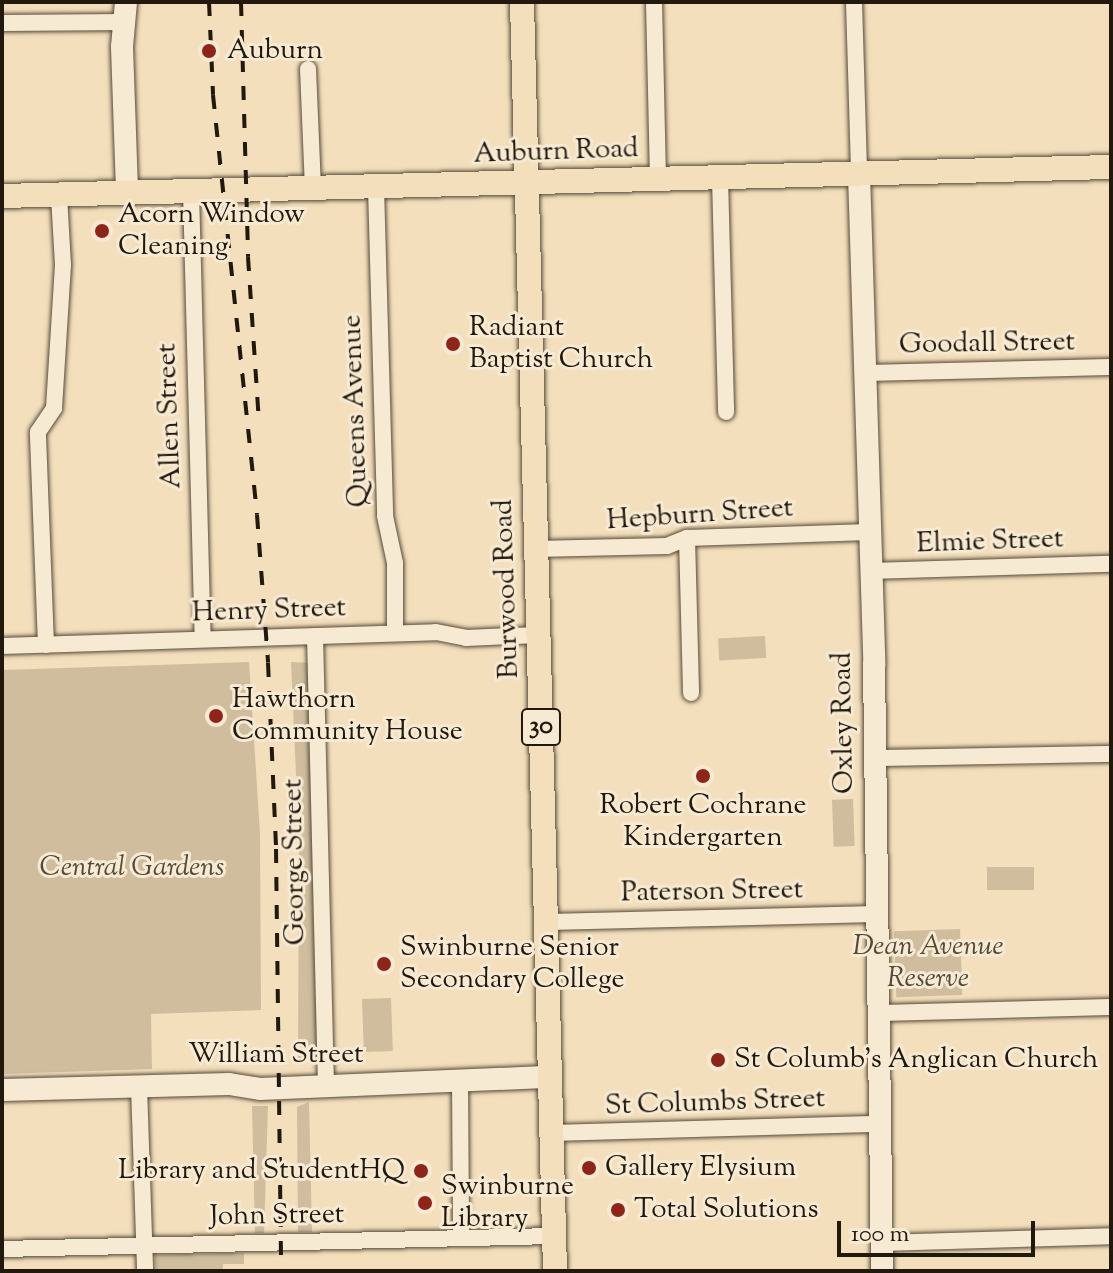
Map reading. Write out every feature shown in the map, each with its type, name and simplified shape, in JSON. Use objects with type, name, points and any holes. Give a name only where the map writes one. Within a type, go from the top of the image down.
[{"type":"main road","name":"Burwood Road","points":[[522,2],[555,1271]]},
{"type":"main road","name":"Auburn Road","points":[[2,196],[1111,167]]},
{"type":"street","points":[[654,2],[658,179]]},
{"type":"street","points":[[854,2],[859,174]]},
{"type":"street","points":[[2,23],[125,12],[127,193]]},
{"type":"street","points":[[308,69],[313,188]]},
{"type":"street","name":"Oxley Road","points":[[859,174],[878,914],[882,1271]]},
{"type":"street","points":[[720,178],[726,412]]},
{"type":"street","name":"Queens Avenue","points":[[376,187],[385,516],[395,563],[395,633]]},
{"type":"street","name":"Allen Street","points":[[191,191],[203,639]]},
{"type":"street","points":[[46,645],[38,432],[54,408],[63,265],[59,195]]},
{"type":"street","name":"Goodall Street","points":[[865,373],[1111,367]]},
{"type":"street","name":"Hepburn Street","points":[[535,549],[667,546],[687,538],[869,532]]},
{"type":"street","points":[[687,538],[691,693]]},
{"type":"street","name":"Elmie Street","points":[[870,571],[1111,564]]},
{"type":"street","name":"Henry Street","points":[[2,646],[436,632],[466,638],[538,635]]},
{"type":"street","name":"George Street","points":[[315,636],[326,1087]]},
{"type":"street","points":[[874,758],[1111,754]]},
{"type":"street","name":"Paterson Street","points":[[546,922],[878,914]]},
{"type":"street","points":[[880,1013],[1111,1007]]},
{"type":"street","name":"William Street","points":[[2,1090],[229,1084],[249,1089],[550,1077]]},
{"type":"street","points":[[458,1237],[460,1081]]},
{"type":"street","points":[[139,1086],[145,1271]]},
{"type":"street","name":"St Columbs Street","points":[[551,1133],[881,1124]]},
{"type":"street","name":"John Street","points":[[2,1249],[554,1236]]},
{"type":"street","points":[[881,1243],[1111,1236]]},
{"type":"green space","points":[[765,636],[766,658],[719,660],[718,638]]},
{"type":"green space","name":"Central Gardens","points":[[249,662],[260,833],[261,1010],[151,1014],[152,1069],[2,1074],[2,670]]},
{"type":"green space","points":[[291,662],[313,663],[322,1060],[298,1061],[299,842]]},
{"type":"green space","points":[[853,799],[855,846],[834,847],[832,800]]},
{"type":"green space","points":[[987,867],[1034,867],[1034,890],[987,890]]},
{"type":"green space","name":"Dean Avenue Reserve","points":[[960,929],[962,995],[896,997],[894,931]]},
{"type":"green space","points":[[391,998],[393,1051],[364,1052],[362,999]]},
{"type":"green space","points":[[309,1102],[312,1232],[298,1232],[297,1107]]},
{"type":"green space","points":[[252,1106],[268,1106],[264,1233],[255,1233]]},
{"type":"green space","points":[[244,1253],[244,1264],[223,1264],[223,1271],[156,1271],[155,1255]]},
{"type":"railway","points":[[209,2],[213,95],[257,515],[268,663],[276,849],[281,1271]]},
{"type":"railway","points":[[241,2],[248,257],[259,422]]},
{"type":"place","name":"Auburn","points":[[209,51]]},
{"type":"place","name":"Acorn Window Cleaning","points":[[102,231]]},
{"type":"place","name":"Radiant Baptist Church","points":[[453,344]]},
{"type":"place","name":"Hawthorn Community House","points":[[216,716]]},
{"type":"place","name":"Robert Cochrane Kindergarten","points":[[703,776]]},
{"type":"place","name":"Swinburne Senior Secondary College","points":[[384,964]]},
{"type":"place","name":"St Columb's Anglican Church","points":[[718,1060]]},
{"type":"place","name":"Gallery Elysium","points":[[589,1168]]},
{"type":"place","name":"Library and StudentHQ","points":[[421,1171]]},
{"type":"place","name":"Swinburne Library","points":[[425,1203]]},
{"type":"place","name":"Total Solutions","points":[[618,1210]]}]
